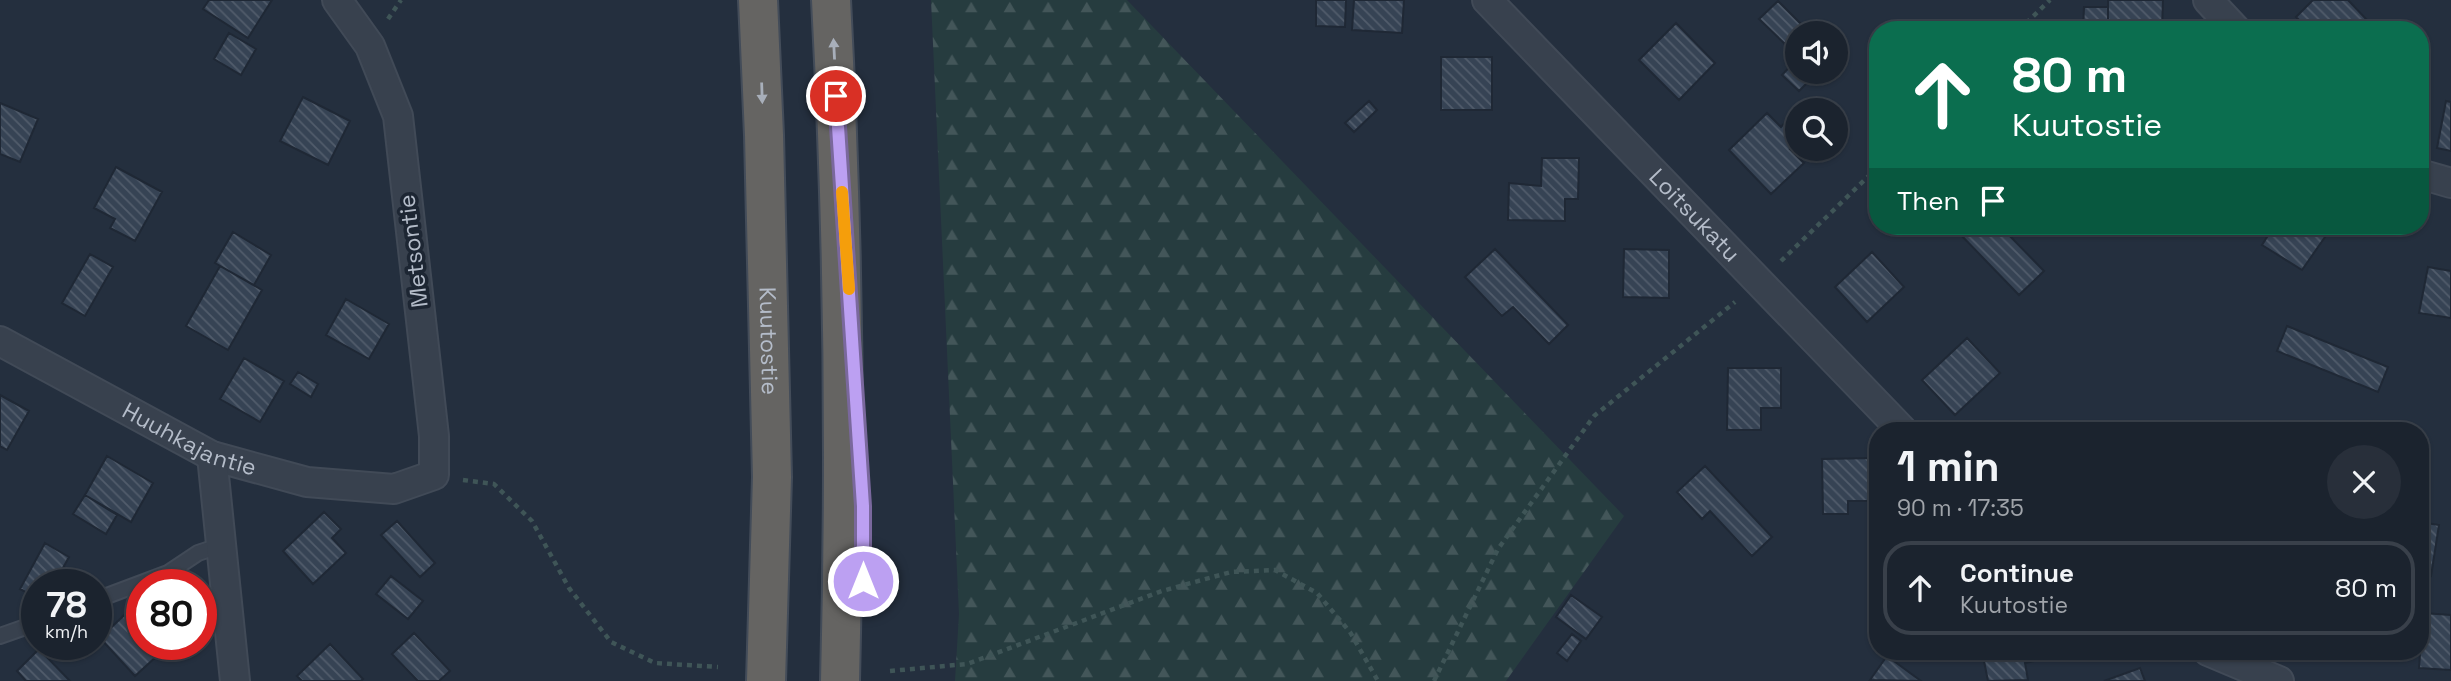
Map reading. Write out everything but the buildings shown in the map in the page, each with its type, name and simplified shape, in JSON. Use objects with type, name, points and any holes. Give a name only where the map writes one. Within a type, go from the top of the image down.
[{"type":"highway","name":"Kuutostie","points":[[758,0],[772,477],[766,681]]},
{"type":"highway","points":[[831,0],[876,676]]},
{"type":"highway","points":[[730,674],[764,135]]},
{"type":"highway","points":[[839,144],[844,376],[840,681]]},
{"type":"street","name":"Metsontie","points":[[337,0],[370,46],[398,116],[434,436],[434,475]]},
{"type":"street","name":"Loitsukatu","points":[[1487,0],[1894,422]]},
{"type":"street","points":[[2208,0],[2228,21]]},
{"type":"street","points":[[2429,177],[2451,183]]},
{"type":"street","name":"Huuhkajantie","points":[[0,341],[212,456],[307,482],[394,489],[434,475]]},
{"type":"street","points":[[212,456],[235,681]]},
{"type":"street","points":[[2229,660],[2279,681]]},
{"type":"lane","points":[[112,594],[168,573],[198,553],[222,545]]},
{"type":"lane","points":[[0,636],[21,629]]},
{"type":"path","points":[[2028,21],[2050,0]]},
{"type":"path","points":[[1434,681],[1498,549],[1594,416],[1759,283],[1869,176]]},
{"type":"path","points":[[434,475],[494,484],[532,521],[569,588],[611,642],[655,663],[730,674]]},
{"type":"path","points":[[876,676],[967,664],[1162,591],[1231,572],[1275,570],[1317,593],[1350,632],[1378,681]]},
{"type":"green space","points":[[931,0],[1127,0],[1624,516],[1506,681],[955,681],[959,614]]},
{"type":"slow traffic","points":[[842,192],[849,289]]},
{"type":"route","points":[[836,96],[863,506],[863,581]]}]
